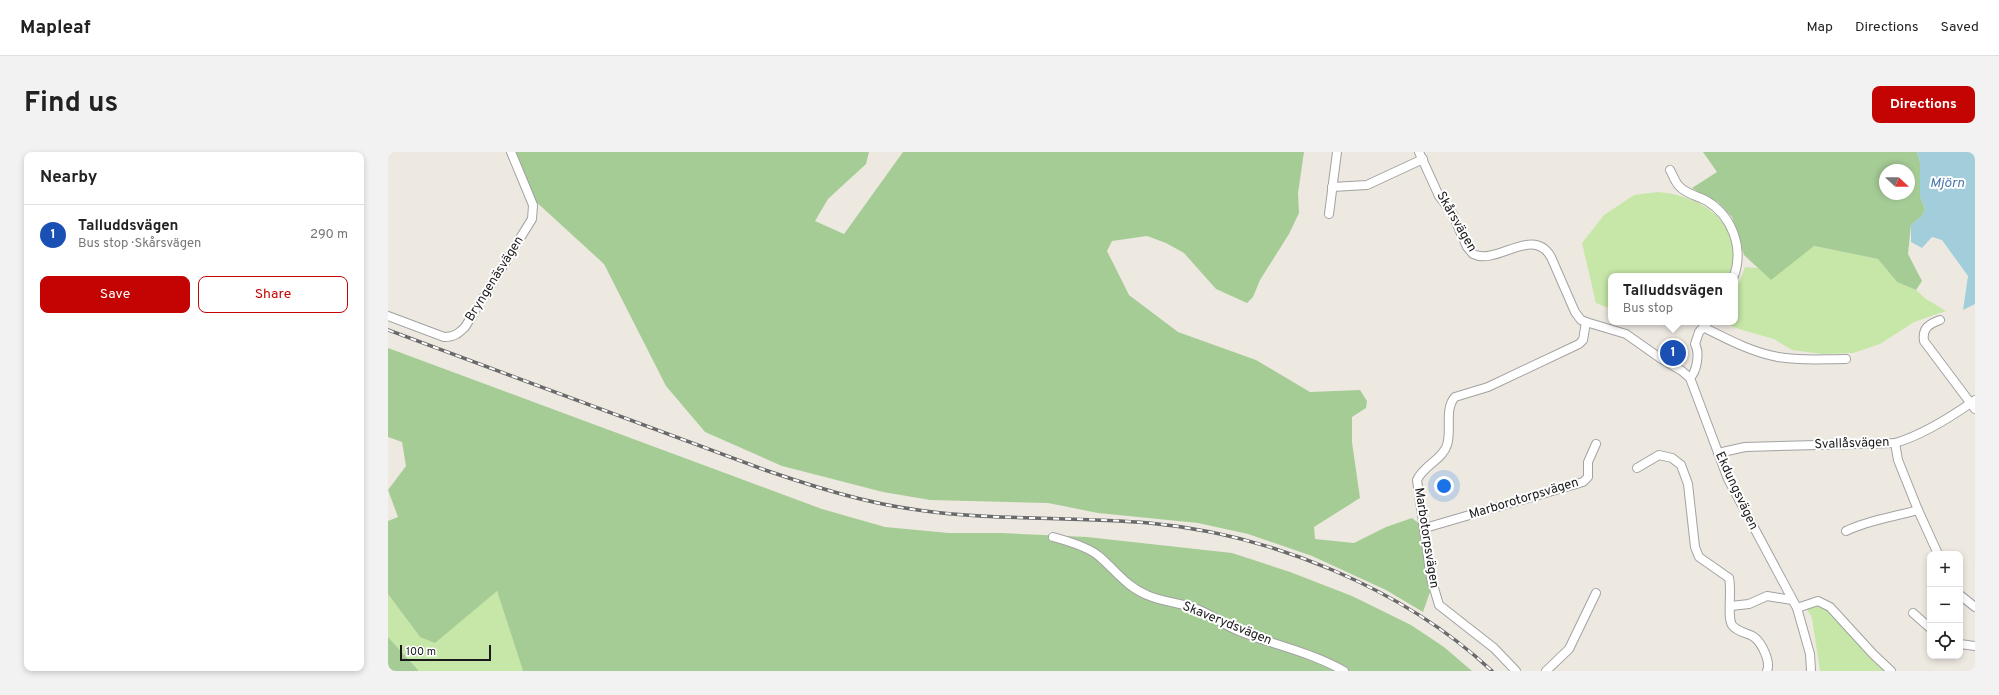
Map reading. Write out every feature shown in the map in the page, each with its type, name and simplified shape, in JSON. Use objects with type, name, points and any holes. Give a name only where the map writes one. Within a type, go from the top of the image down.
[{"type":"street","name":"Bryngenäsvägen","points":[[388,316],[444,337],[453,337],[459,334],[465,327],[532,219],[533,205],[511,152]]},
{"type":"street","points":[[1329,214],[1337,152]]},
{"type":"street","points":[[1332,187],[1367,185],[1421,156]]},
{"type":"street","name":"Skårsvägen","points":[[1421,156],[1439,196],[1452,213],[1467,247],[1473,254],[1485,257],[1528,245],[1540,245],[1547,249],[1575,312],[1581,320],[1586,322]]},
{"type":"street","points":[[1670,170],[1680,187],[1706,200],[1718,209],[1728,220],[1739,249],[1735,273]]},
{"type":"street","points":[[1940,320],[1927,326],[1924,333],[1924,341],[1974,404]]},
{"type":"street","points":[[1586,322],[1626,334],[1660,358],[1682,371],[1690,378],[1696,364],[1697,347],[1695,344],[1705,325],[1745,347],[1778,357],[1846,359]]},
{"type":"street","name":"Marbotorpsvägen","points":[[1516,671],[1490,644],[1439,606],[1431,578],[1417,480],[1423,470],[1442,452],[1447,445],[1452,401],[1460,395],[1488,388],[1579,344],[1583,340],[1586,322]]},
{"type":"street","name":"Ekdungsvägen","points":[[1690,378],[1718,454],[1738,500],[1797,608],[1810,654],[1811,671]]},
{"type":"street","name":"Svallåsvägen","points":[[1718,454],[1745,447],[1895,443],[1905,440],[1974,404]]},
{"type":"street","points":[[1895,443],[1898,460],[1937,551]]},
{"type":"street","name":"Marborotorpsvägen","points":[[1425,528],[1584,482],[1588,478],[1588,462],[1596,444]]},
{"type":"street","points":[[1637,468],[1659,455],[1672,458],[1682,465],[1688,484],[1695,547],[1699,557],[1704,562],[1720,570],[1729,578],[1731,606],[1730,620],[1737,630],[1755,637],[1762,646],[1768,661],[1768,671]]},
{"type":"street","points":[[1846,531],[1862,524],[1918,510]]},
{"type":"street","name":"Skaverydsvägen","points":[[1053,537],[1066,540],[1093,552],[1130,587],[1146,595],[1197,609],[1218,622],[1241,632],[1283,647],[1293,648],[1344,671]]},
{"type":"street","points":[[1546,671],[1569,649],[1596,593]]},
{"type":"street","points":[[1731,606],[1749,604],[1767,596],[1792,600]]},
{"type":"street","points":[[1963,597],[1975,607]]},
{"type":"street","points":[[1797,608],[1818,601],[1830,607],[1873,654],[1891,671]]},
{"type":"street","points":[[1913,612],[1927,625]]},
{"type":"street","points":[[1963,644],[1975,646]]},
{"type":"green space","points":[[515,152],[869,152],[866,164],[828,199],[815,221],[844,234],[903,152],[1304,152],[1298,193],[1299,213],[1289,234],[1260,280],[1253,297],[1247,303],[1216,289],[1184,253],[1166,243],[1147,236],[1112,241],[1107,251],[1129,295],[1178,332],[1256,360],[1310,392],[1360,390],[1367,401],[1366,408],[1352,417],[1352,442],[1360,498],[1314,527],[1315,539],[1354,543],[1386,527],[1412,518],[1421,525],[1423,550],[1430,592],[1423,612],[1386,590],[1312,556],[1248,534],[1198,523],[1098,513],[1048,503],[930,500],[883,492],[782,466],[705,432],[666,386],[604,264],[533,199]]},
{"type":"green space","points":[[1703,152],[1917,152],[1920,162],[1920,196],[1925,209],[1922,216],[1911,225],[1908,254],[1922,281],[1916,290],[1897,282],[1878,259],[1814,246],[1771,280],[1744,255],[1732,217],[1718,202],[1692,188],[1717,172]]},
{"type":"green space","points":[[1658,192],[1675,195],[1691,200],[1705,207],[1717,216],[1726,228],[1732,242],[1733,258],[1730,273],[1608,273],[1608,308],[1596,303],[1582,243],[1604,215],[1634,195]]},
{"type":"green space","points":[[1813,246],[1878,259],[1897,282],[1916,290],[1926,299],[1946,311],[1914,322],[1880,344],[1853,353],[1822,354],[1792,350],[1774,339],[1729,325],[1738,325],[1738,285],[1745,267],[1758,268],[1771,279]]},
{"type":"green space","points":[[388,348],[822,509],[885,527],[949,533],[1001,533],[1087,537],[1232,553],[1290,572],[1352,596],[1411,625],[1444,647],[1472,671],[523,671],[497,591],[435,643],[420,637],[388,594],[388,521],[398,517],[388,490],[406,466],[402,442],[388,437]]},
{"type":"green space","points":[[497,591],[523,671],[419,671],[388,637],[388,594],[420,637]]},
{"type":"green space","points":[[1816,605],[1824,606],[1887,671],[1820,671],[1812,618],[1807,609]]},
{"type":"green space","points":[[388,637],[419,671],[388,671]]},
{"type":"water","name":"Mjörn","points":[[1917,152],[1975,152],[1975,304],[1963,310],[1968,276],[1942,240],[1932,237],[1922,248],[1911,242],[1911,225],[1922,216],[1925,209],[1920,196],[1920,162]]},
{"type":"railway","points":[[388,330],[765,470],[859,499],[918,510],[975,516],[1149,523],[1195,529],[1241,539],[1287,553],[1332,570],[1376,591],[1418,614],[1457,641],[1492,671]]},
{"type":"place","name":"Talluddsvägen","points":[[1673,353]]}]
